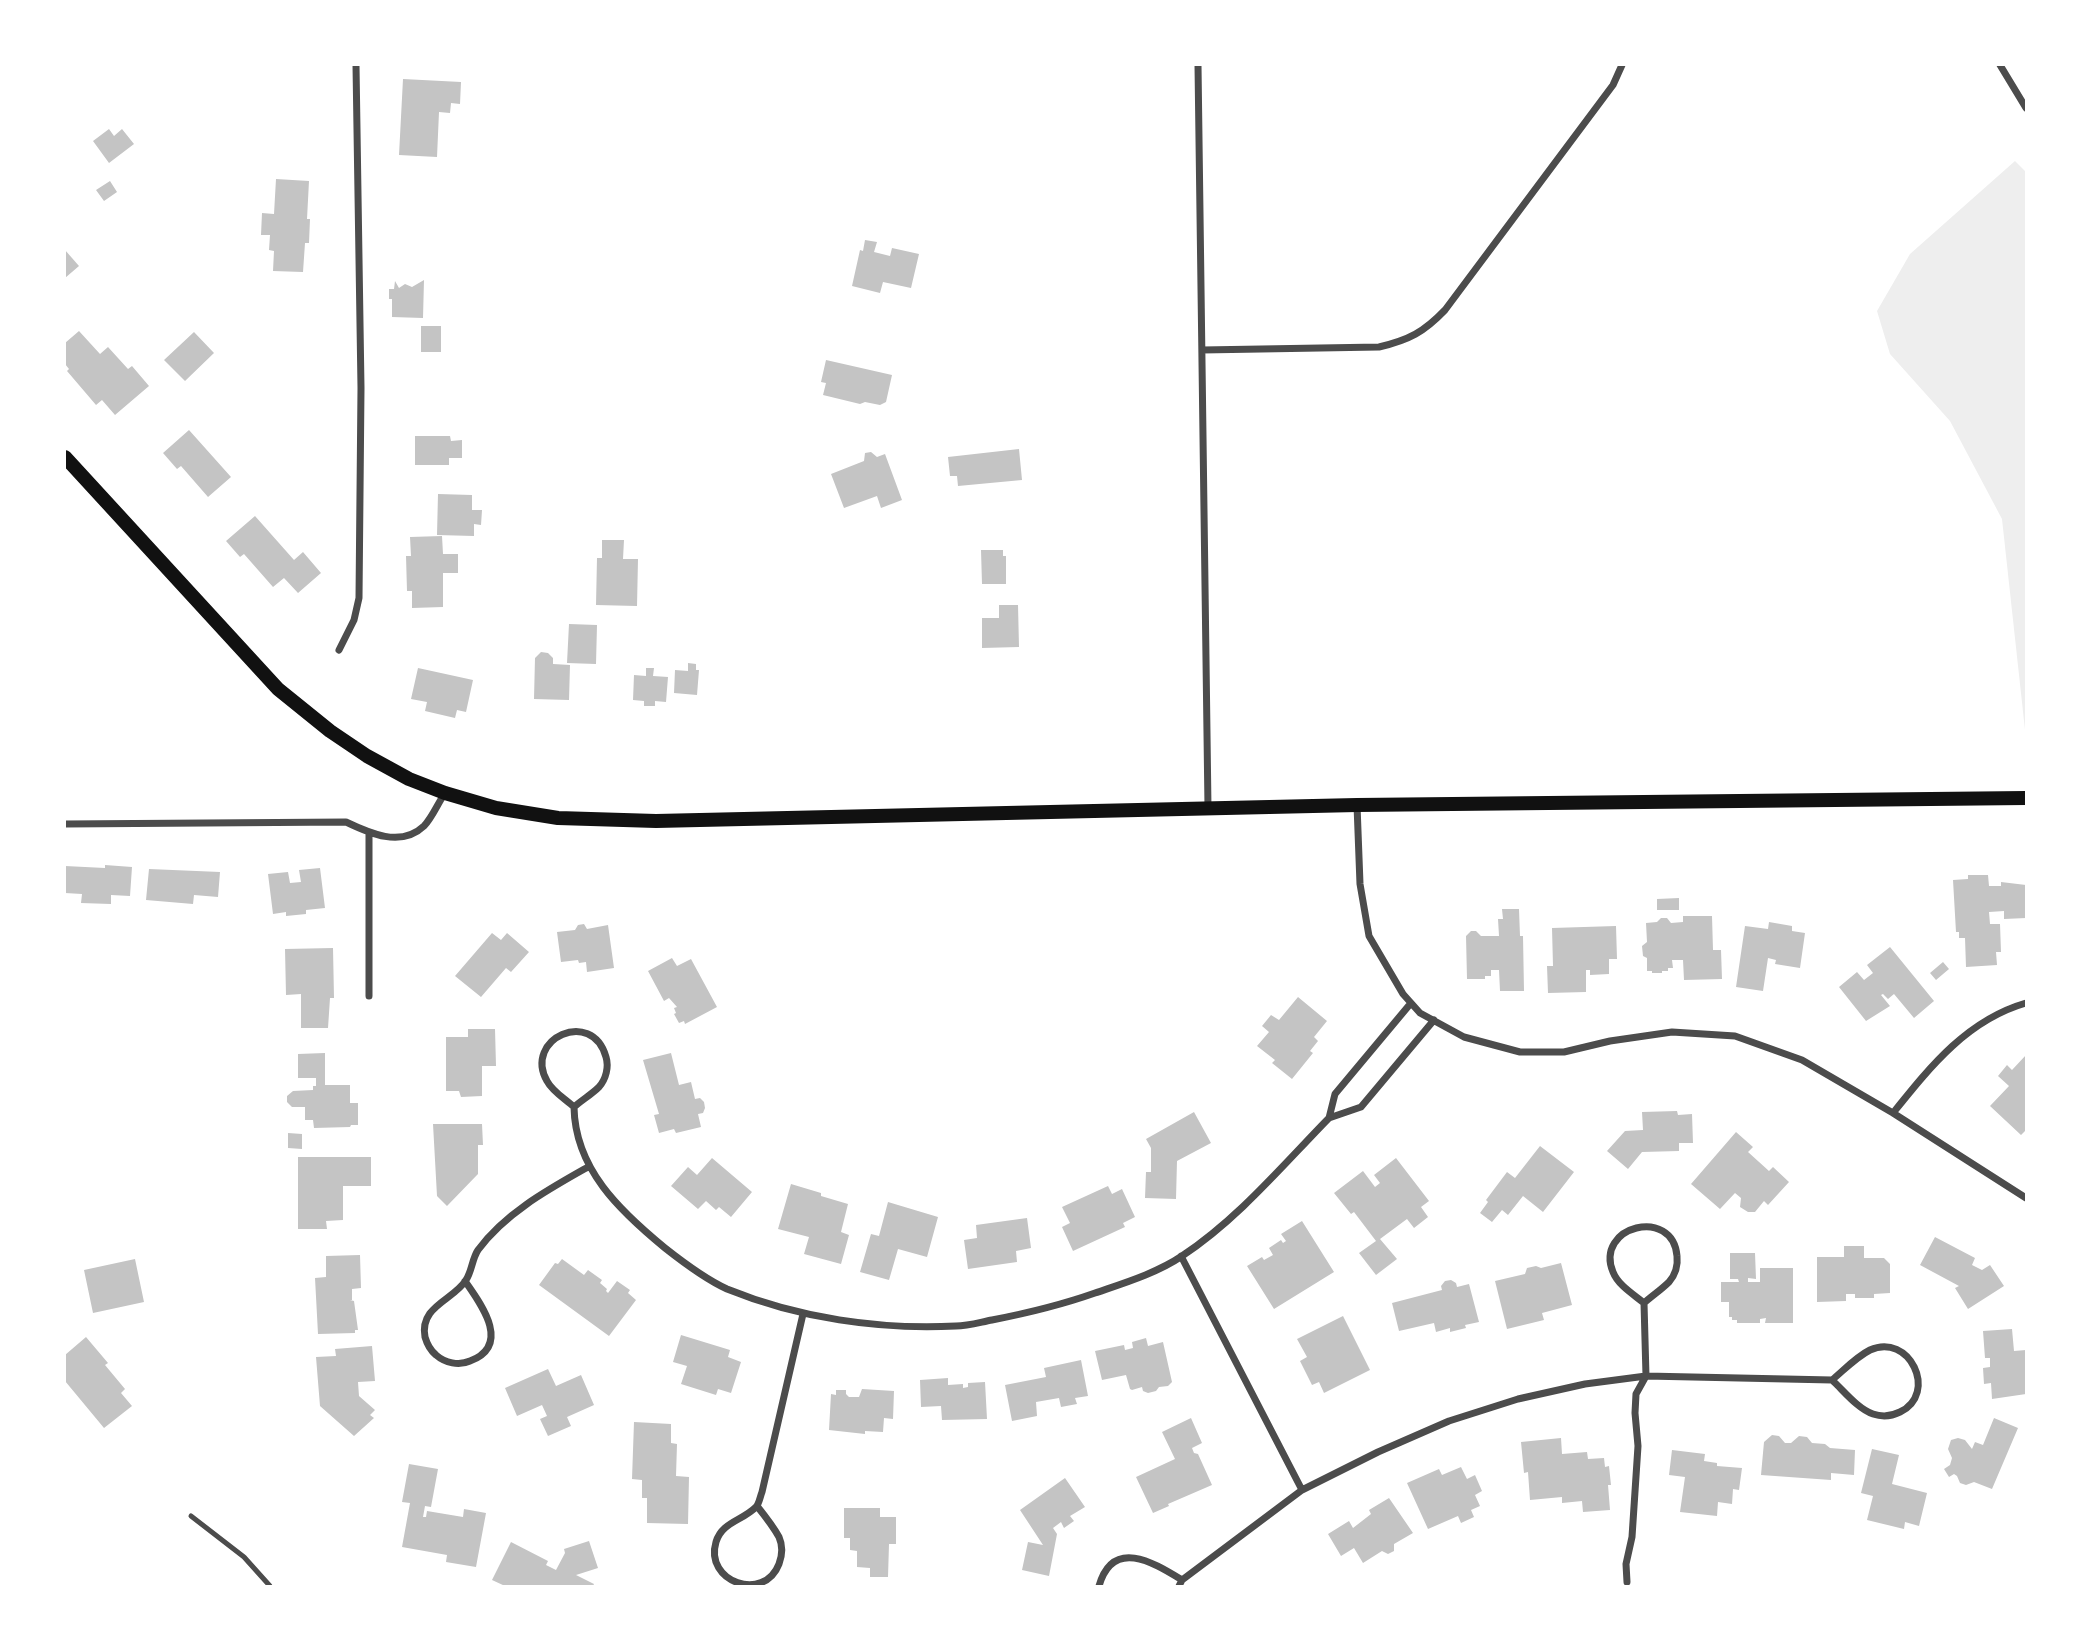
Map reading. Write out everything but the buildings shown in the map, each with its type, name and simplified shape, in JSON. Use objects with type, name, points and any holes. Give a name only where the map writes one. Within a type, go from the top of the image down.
[{"type":"main road","points":[[65,457],[278,689],[330,732],[409,779],[496,808],[558,818],[656,821],[1357,805],[2026,798]]},
{"type":"street","points":[[340,650],[354,620],[359,598],[360,388],[356,65]]},
{"type":"street","points":[[1198,65],[1208,808]]},
{"type":"street","points":[[1202,350],[1379,347],[1400,342],[1426,329],[1445,310],[1613,85],[1622,65]]},
{"type":"street","points":[[2000,65],[2026,107]]},
{"type":"street","points":[[65,824],[346,822],[369,833],[391,838],[411,835],[425,825],[445,793]]},
{"type":"street","points":[[1357,805],[1360,884],[1369,936],[1403,994],[1420,1013],[1464,1037],[1520,1052],[1564,1052],[1610,1041],[1672,1032],[1735,1036],[1802,1060],[1893,1113],[2026,1198]]},
{"type":"street","points":[[369,833],[369,996]]},
{"type":"street","points":[[1329,1118],[1335,1094],[1411,1003]]},
{"type":"street","points":[[1893,1113],[1936,1060],[1974,1027],[2009,1008],[2026,1003]]},
{"type":"street","points":[[574,1107],[600,1086],[608,1063],[604,1048],[599,1042],[590,1035],[573,1031],[562,1033],[551,1041],[544,1054],[542,1069],[548,1083],[574,1107],[578,1145],[588,1167],[632,1221],[682,1262],[726,1288],[803,1314],[878,1324],[958,1326],[1051,1308],[1125,1283],[1181,1256],[1231,1217],[1329,1118],[1361,1107],[1434,1020]]},
{"type":"street","points":[[466,1281],[487,1314],[491,1336],[480,1356],[470,1362],[458,1364],[438,1358],[426,1341],[424,1331],[431,1311],[466,1281],[477,1252],[503,1223],[547,1190],[588,1167]]},
{"type":"street","points":[[1627,1584],[1626,1564],[1632,1537],[1638,1446],[1636,1394],[1646,1376],[1644,1303],[1619,1282],[1613,1273],[1611,1252],[1622,1233],[1642,1226],[1664,1232],[1676,1250],[1678,1261],[1669,1282],[1644,1303]]},
{"type":"street","points":[[1181,1256],[1302,1490]]},
{"type":"street","points":[[757,1506],[779,1538],[781,1560],[777,1570],[760,1583],[750,1586],[738,1584],[720,1571],[715,1561],[714,1549],[723,1528],[757,1506],[803,1314]]},
{"type":"street","points":[[1099,1586],[1109,1567],[1119,1560],[1131,1557],[1144,1558],[1180,1583],[1302,1490],[1378,1452],[1449,1421],[1518,1399],[1585,1384],[1646,1376],[1832,1380],[1868,1351],[1879,1347],[1891,1347],[1910,1359],[1919,1379],[1918,1391],[1913,1401],[1905,1409],[1884,1416],[1872,1414],[1863,1408],[1832,1380]]},
{"type":"lane","points":[[191,1516],[244,1557],[270,1586]]},
{"type":"shaded area","points":[[2015,161],[2026,172],[2026,739],[2002,519],[1950,421],[1890,354],[1877,311],[1910,254]]}]
